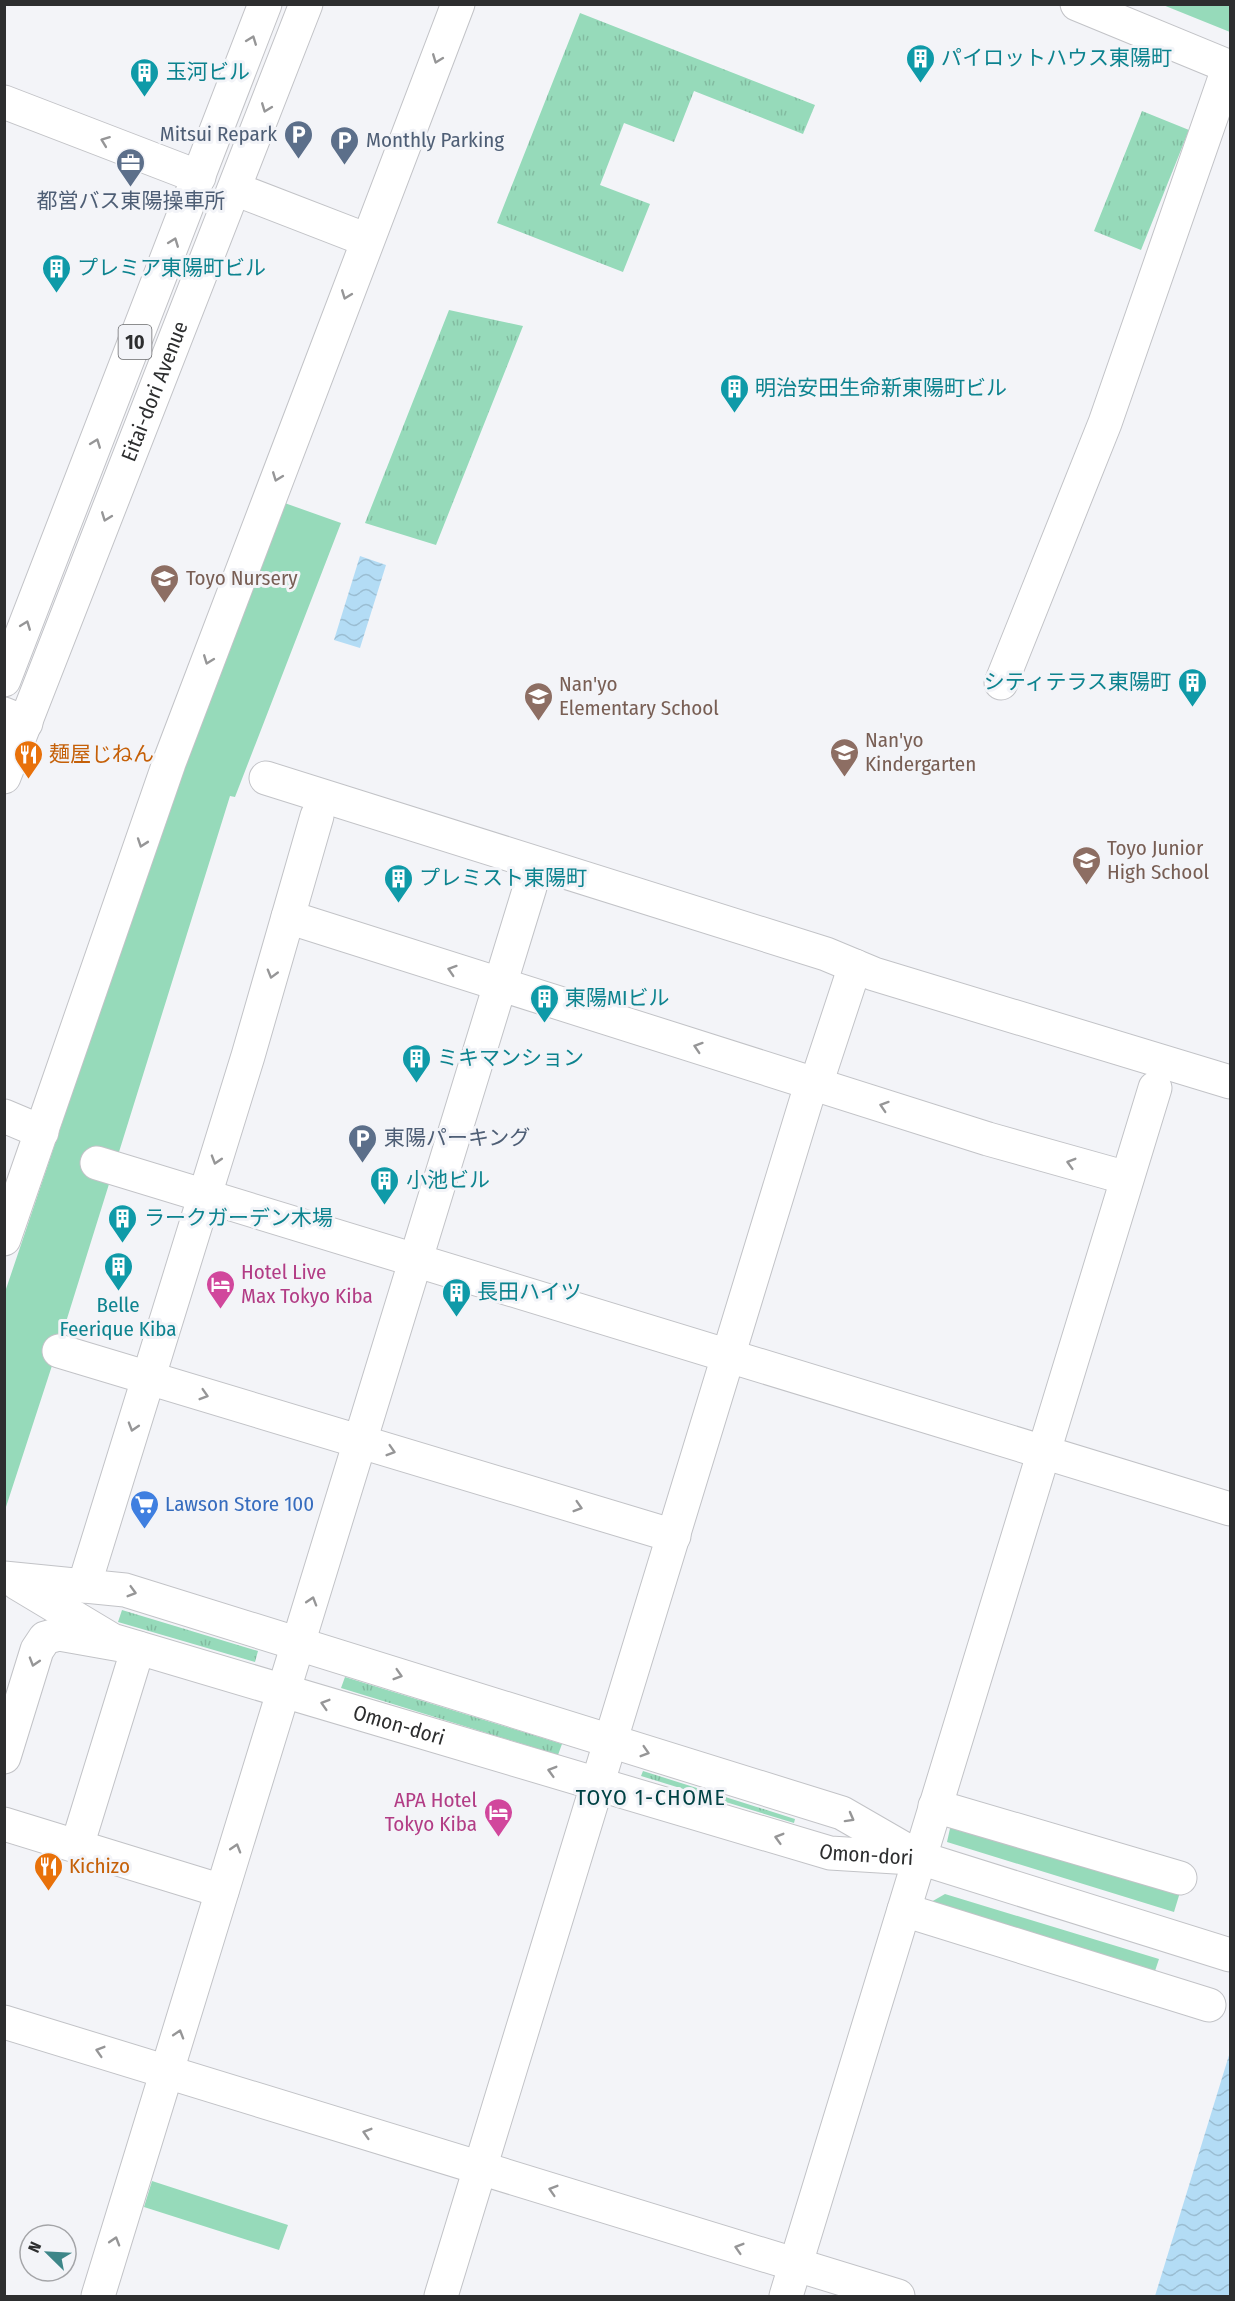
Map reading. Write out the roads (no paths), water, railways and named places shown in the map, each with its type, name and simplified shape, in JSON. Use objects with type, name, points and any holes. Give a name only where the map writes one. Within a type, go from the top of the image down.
[{"type":"street","name":"Eitai-dori Avenue","points":[[4,680],[265,4]]},
{"type":"street","name":"Eitai-dori Avenue","points":[[4,777],[15,718],[235,189],[306,4]]},
{"type":"street","points":[[4,1239],[169,763],[458,4]]},
{"type":"street","points":[[1001,683],[1105,423],[1230,66],[1077,4]]},
{"type":"street","points":[[4,102],[199,177]]},
{"type":"street","points":[[235,189],[367,240]]},
{"type":"street","points":[[266,778],[826,954],[855,966],[1230,1082]]},
{"type":"street","points":[[84,1586],[205,1195],[317,816]]},
{"type":"street","points":[[98,2296],[530,887]]},
{"type":"street","points":[[288,917],[988,1139],[1127,1178]]},
{"type":"street","points":[[441,2296],[812,1084],[820,1072],[855,966]]},
{"type":"street","points":[[786,2296],[1155,1088]]},
{"type":"street","points":[[4,1116],[42,1132]]},
{"type":"street","points":[[97,1163],[1230,1509]]},
{"type":"street","points":[[59,1351],[674,1536]]},
{"type":"street","name":"Omon-dori","points":[[8,1579],[124,1590],[842,1813],[920,1858]]},
{"type":"street","name":"Omon-dori","points":[[8,1579],[112,1640],[138,1648],[830,1853],[920,1858]]},
{"type":"street","points":[[4,1757],[38,1650],[45,1638],[59,1634],[138,1648],[76,1846]]},
{"type":"street","points":[[935,1806],[1180,1878]]},
{"type":"street","points":[[4,1824],[222,1891]]},
{"type":"street","points":[[920,1858],[1222,1953]]},
{"type":"street","points":[[904,1910],[1209,2006]]},
{"type":"street","points":[[4,2022],[898,2296]]},
{"type":"water","points":[[360,556],[386,565],[360,648],[334,640]]},
{"type":"water","points":[[1230,2052],[1230,2296],[1155,2296]]},
{"type":"place","name":"パイロットハウス東陽町","points":[[920,84]]},
{"type":"place","name":"玉河ビル","points":[[145,98]]},
{"type":"place","name":"Mitsui Repark","points":[[298,160]]},
{"type":"place","name":"Monthly Parking","points":[[345,166]]},
{"type":"place","name":"都営バス東陽操車所","points":[[131,188]]},
{"type":"place","name":"プレミア東陽町ビル","points":[[56,294]]},
{"type":"place","name":"明治安田生命新東陽町ビル","points":[[734,414]]},
{"type":"place","name":"Toyo Nursery","points":[[165,604]]},
{"type":"place","name":"シティテラス東陽町","points":[[1192,708]]},
{"type":"place","name":"Nan'yo Elementary School","points":[[538,722]]},
{"type":"place","name":"Nan'yo Kindergarten","points":[[844,778]]},
{"type":"place","name":"麺屋じねん","points":[[28,780]]},
{"type":"place","name":"Toyo Junior High School","points":[[1086,886]]},
{"type":"place","name":"プレミスト東陽町","points":[[398,904]]},
{"type":"place","name":"東陽MIビル","points":[[544,1024]]},
{"type":"place","name":"ミキマンション","points":[[416,1084]]},
{"type":"place","name":"東陽パーキング","points":[[363,1164]]},
{"type":"place","name":"小池ビル","points":[[385,1206]]},
{"type":"place","name":"ラークガーデン木場","points":[[123,1244]]},
{"type":"place","name":"Belle Feerique Kiba","points":[[118,1292]]},
{"type":"place","name":"Hotel Live Max Tokyo Kiba","points":[[220,1310]]},
{"type":"place","name":"長田ハイツ","points":[[456,1318]]},
{"type":"place","name":"Lawson Store 100","points":[[144,1530]]},
{"type":"place","name":"APA Hotel Tokyo Kiba","points":[[498,1838]]},
{"type":"place","name":"Kichizo","points":[[48,1892]]},
{"type":"district","name":"TOYO 1-CHOME","points":[[651,1797]]}]
